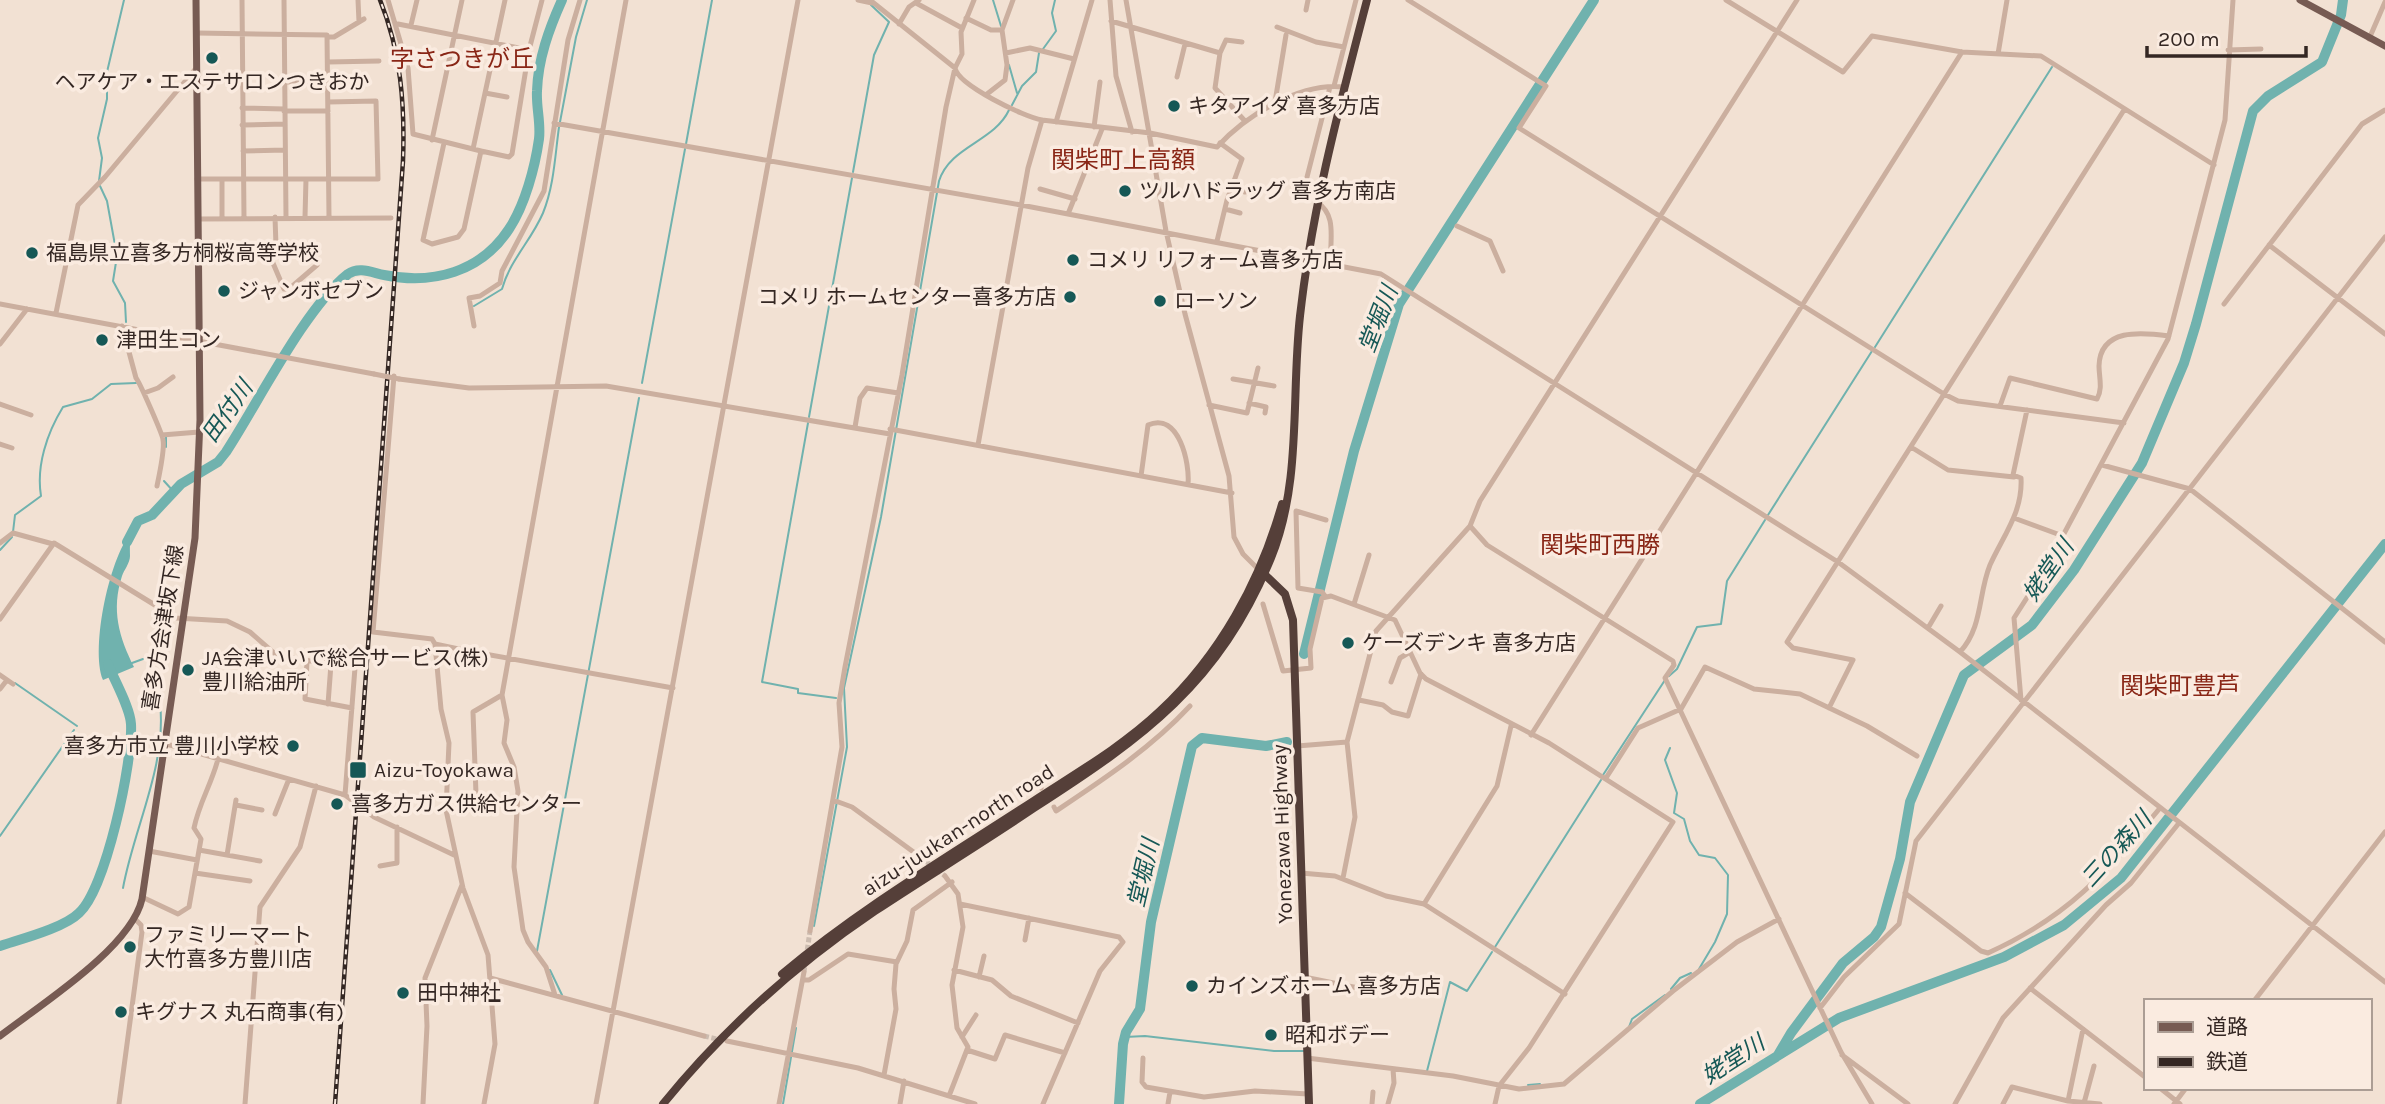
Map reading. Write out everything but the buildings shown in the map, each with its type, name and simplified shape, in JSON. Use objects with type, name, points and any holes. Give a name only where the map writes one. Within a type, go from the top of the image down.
[{"type":"highway","points":[[1261,572],[1285,513],[1291,467],[1300,316],[1308,259],[1318,198],[1367,0]]},
{"type":"highway","points":[[1261,572],[1291,467]]},
{"type":"highway","points":[[1285,513],[1296,511],[1287,500]]},
{"type":"highway","name":"Yonezawa Highway","points":[[1261,572],[1284,594],[1291,608],[1309,1104]]},
{"type":"highway","name":"aizu-juukan-north road","points":[[657,1104],[730,1022],[813,948],[1102,757],[1160,711],[1215,648],[1261,572]]},
{"type":"highway","name":"aizu-juukan-north road","points":[[663,1104],[734,1026],[816,953],[1142,736],[1208,668],[1233,632],[1261,572]]},
{"type":"main road","name":"喜多方会津坂下線","points":[[0,1036],[112,948],[135,919],[142,897],[195,538],[199,432],[196,0]]},
{"type":"main road","points":[[2300,0],[2385,46]]},
{"type":"street","points":[[242,0],[244,218]]},
{"type":"street","points":[[284,0],[286,217]]},
{"type":"street","points":[[197,33],[322,33],[334,37],[362,21],[358,0]]},
{"type":"street","points":[[388,0],[398,24],[411,93],[413,134],[509,157],[512,154],[529,50],[541,0]]},
{"type":"street","points":[[411,25],[417,0]]},
{"type":"street","points":[[432,140],[462,0]]},
{"type":"street","points":[[474,149],[505,0]]},
{"type":"street","points":[[474,326],[469,298],[480,296],[500,283],[502,271],[537,208],[547,177],[568,40],[580,0]]},
{"type":"street","points":[[555,995],[546,967],[527,942],[523,930],[513,867],[517,786],[505,743],[507,720],[502,695],[506,657],[626,0]]},
{"type":"street","points":[[596,1104],[798,0]]},
{"type":"street","points":[[858,0],[872,1],[955,68],[963,80],[1027,117],[1042,120],[1150,133],[1214,147],[1244,120],[1275,102],[1332,86],[1344,87]]},
{"type":"street","points":[[810,930],[843,737],[839,703],[898,393],[955,68],[962,54],[962,28],[972,12],[974,0]]},
{"type":"street","points":[[987,94],[1003,84],[1007,65],[1002,30],[1013,0]]},
{"type":"street","points":[[1056,122],[1092,0]]},
{"type":"street","points":[[1110,0],[1116,76],[1132,132]]},
{"type":"street","points":[[1126,0],[1166,231],[1232,492],[1234,537],[1243,554],[1261,572]]},
{"type":"street","points":[[1306,10],[1308,0]]},
{"type":"street","points":[[1331,263],[1332,219],[1306,181],[1356,0]]},
{"type":"street","points":[[1408,0],[1546,86],[1519,128],[1944,394],[1958,401],[2124,423]]},
{"type":"street","points":[[1726,0],[1843,72],[1872,36],[1962,51],[2041,56],[2214,165]]},
{"type":"street","points":[[1343,878],[1355,817],[1347,742],[1376,631],[1387,615],[1470,526],[1480,501],[1797,0]]},
{"type":"street","points":[[1998,54],[2007,0]]},
{"type":"street","points":[[2023,701],[2015,647],[2016,613],[2063,536],[2169,337],[2226,112],[2232,0]]},
{"type":"street","points":[[899,24],[917,1],[962,28]]},
{"type":"street","points":[[2370,39],[2385,2]]},
{"type":"street","points":[[966,18],[991,30],[1002,30]]},
{"type":"street","points":[[1111,21],[1220,52]]},
{"type":"street","points":[[398,24],[529,50]]},
{"type":"street","points":[[1277,27],[1316,42],[1344,47]]},
{"type":"street","points":[[1275,102],[1286,35]]},
{"type":"street","points":[[328,37],[329,217]]},
{"type":"street","points":[[1242,42],[1227,40],[1220,52],[1215,88],[1244,120]]},
{"type":"street","points":[[1177,77],[1185,44]]},
{"type":"street","points":[[1006,53],[1030,48],[1074,59]]},
{"type":"street","points":[[1273,48],[1283,50]]},
{"type":"street","points":[[2228,50],[2261,49]]},
{"type":"street","points":[[1531,735],[1962,51]]},
{"type":"street","points":[[328,62],[379,61]]},
{"type":"street","points":[[56,313],[78,205],[106,177],[197,67]]},
{"type":"street","points":[[284,82],[328,82]]},
{"type":"street","points":[[1094,127],[1100,82]]},
{"type":"street","points":[[485,93],[507,97]]},
{"type":"street","points":[[197,180],[377,179],[376,101],[328,102]]},
{"type":"street","points":[[242,108],[328,111]]},
{"type":"street","points":[[1829,708],[1853,660],[1804,650],[1787,642],[2124,110]]},
{"type":"street","points":[[2224,304],[2362,124],[2385,110]]},
{"type":"street","points":[[978,445],[1030,156],[1042,120]]},
{"type":"street","points":[[554,123],[1166,231],[1381,274],[1838,562],[1985,671],[2385,982]]},
{"type":"street","points":[[242,125],[285,124]]},
{"type":"street","points":[[1068,214],[1102,129]]},
{"type":"street","points":[[444,143],[423,240],[432,244],[458,237],[464,229],[481,151]]},
{"type":"street","points":[[1217,241],[1224,209],[1242,157],[1220,143]]},
{"type":"street","points":[[243,151],[285,150]]},
{"type":"street","points":[[222,180],[222,218]]},
{"type":"street","points":[[306,180],[306,217]]},
{"type":"street","points":[[1231,188],[1245,192]]},
{"type":"street","points":[[1040,189],[1075,199]]},
{"type":"street","points":[[1224,209],[1240,213]]},
{"type":"street","points":[[275,218],[276,246],[270,256],[284,289],[289,289],[317,264]]},
{"type":"street","points":[[198,219],[391,218]]},
{"type":"street","points":[[1457,226],[1490,241],[1503,271]]},
{"type":"street","points":[[1821,1009],[1844,976],[1899,924],[1914,844],[2385,237]]},
{"type":"street","points":[[2269,244],[2385,334]]},
{"type":"street","points":[[0,304],[374,374],[469,388],[557,386],[627,389],[855,428],[978,445],[1232,492]]},
{"type":"street","points":[[0,344],[27,309]]},
{"type":"street","points":[[122,326],[136,378],[164,444],[157,486]]},
{"type":"street","points":[[2000,406],[2010,378],[2097,399],[2100,393],[2101,354],[2113,337],[2124,334],[2169,337]]},
{"type":"street","points":[[1209,405],[1247,413],[1258,368]]},
{"type":"street","points":[[144,393],[158,388],[173,377]]},
{"type":"street","points":[[396,377],[373,632],[432,639],[435,644],[441,709],[449,743],[446,810],[462,885],[487,948],[495,1044],[484,1104]]},
{"type":"street","points":[[1233,379],[1274,386]]},
{"type":"street","points":[[855,428],[860,398],[867,388],[898,393]]},
{"type":"street","points":[[1249,403],[1266,407],[1265,413]]},
{"type":"street","points":[[0,404],[31,415]]},
{"type":"street","points":[[2014,477],[2027,410]]},
{"type":"street","points":[[1142,476],[1148,425],[1153,423],[1167,426],[1178,436],[1188,463],[1188,484]]},
{"type":"street","points":[[162,435],[199,432]]},
{"type":"street","points":[[0,444],[12,448]]},
{"type":"street","points":[[1911,447],[1948,470],[2021,478],[2014,518],[1990,567],[1980,617],[1960,652]]},
{"type":"street","points":[[2102,465],[2190,489],[2385,642]]},
{"type":"street","points":[[1326,520],[1296,511],[1298,588],[1387,615],[1398,624],[1421,674],[1606,778],[1673,822],[1529,1048],[1499,1086],[1495,1104]]},
{"type":"street","points":[[2014,518],[2063,536]]},
{"type":"street","points":[[1470,526],[1487,545],[1673,661],[1674,665],[1665,678],[1842,1055],[1872,1104]]},
{"type":"street","points":[[0,543],[13,533],[53,544],[170,615],[233,622],[250,632],[275,654],[307,661],[354,666]]},
{"type":"street","points":[[0,619],[53,544]]},
{"type":"street","points":[[1354,604],[1369,555]]},
{"type":"street","points":[[1263,604],[1281,667],[1283,671],[1294,672],[1311,668],[1313,663],[1310,649],[1321,593]]},
{"type":"street","points":[[1928,628],[1941,606]]},
{"type":"street","points":[[435,644],[673,688]]},
{"type":"street","points":[[1391,681],[1400,658],[1410,652]]},
{"type":"street","points":[[345,795],[356,655]]},
{"type":"street","points":[[307,661],[305,699],[352,708]]},
{"type":"street","points":[[328,704],[331,664]]},
{"type":"street","points":[[1606,778],[1638,728],[1681,709],[1705,667],[1754,689],[1800,694],[1867,726],[1917,756]]},
{"type":"street","points":[[1359,700],[1383,705],[1392,712],[1408,716],[1421,674]]},
{"type":"street","points":[[0,675],[13,684]]},
{"type":"street","points":[[0,689],[7,680]]},
{"type":"street","points":[[476,794],[473,712],[502,695]]},
{"type":"street","points":[[1054,807],[1056,811],[1107,777],[1152,743],[1190,706]]},
{"type":"street","points":[[1424,904],[1497,786],[1511,726]]},
{"type":"street","points":[[1297,746],[1347,742]]},
{"type":"street","points":[[163,743],[345,795],[374,817],[454,855]]},
{"type":"street","points":[[142,897],[175,913],[188,909],[201,836],[194,828],[198,809],[212,783],[218,759]]},
{"type":"street","points":[[275,814],[289,779]]},
{"type":"street","points":[[245,1104],[260,906],[300,847],[316,786]]},
{"type":"street","points":[[833,800],[852,807],[919,856]]},
{"type":"street","points":[[227,855],[236,802],[262,810]]},
{"type":"street","points":[[1905,893],[1981,951],[1988,953],[2059,913],[2103,876],[2162,809]]},
{"type":"street","points":[[1955,1104],[2003,1018],[2106,905],[2131,884],[2178,822]]},
{"type":"street","points":[[380,866],[397,863],[397,827]]},
{"type":"street","points":[[2256,999],[2385,832]]},
{"type":"street","points":[[199,850],[260,860]]},
{"type":"street","points":[[149,851],[197,860]]},
{"type":"street","points":[[195,873],[250,881]]},
{"type":"street","points":[[1301,873],[1335,876],[1386,896],[1424,904],[1565,993]]},
{"type":"street","points":[[945,876],[952,882],[960,904],[963,932],[954,970],[957,1028],[967,1050],[949,1096]]},
{"type":"street","points":[[884,1075],[896,1009],[894,986],[897,962],[907,941],[915,907],[952,882]]},
{"type":"street","points":[[423,1104],[427,1026],[424,985],[428,965],[462,885]]},
{"type":"street","points":[[960,904],[1119,937],[1123,942],[1100,971],[1043,1104]]},
{"type":"street","points":[[1025,940],[1029,918]]},
{"type":"street","points":[[119,1104],[142,932],[141,925],[135,919]]},
{"type":"street","points":[[1307,1058],[1453,1076],[1524,1089],[1569,1081],[1673,991],[1737,942],[1779,919]]},
{"type":"street","points":[[803,980],[809,980],[848,954],[897,962]]},
{"type":"street","points":[[979,976],[984,956]]},
{"type":"street","points":[[954,970],[999,983],[1012,996],[1078,1023]]},
{"type":"street","points":[[779,1104],[804,972]]},
{"type":"street","points":[[1304,976],[1383,993]]},
{"type":"street","points":[[490,978],[704,1036]]},
{"type":"street","points":[[2030,988],[2144,1076]]},
{"type":"street","points":[[962,1037],[976,1015]]},
{"type":"street","points":[[2068,1102],[2082,1029]]},
{"type":"street","points":[[967,1050],[995,1059],[1005,1035],[1065,1053]]},
{"type":"street","points":[[727,1041],[884,1075],[975,1104]]},
{"type":"street","points":[[1842,1055],[1908,1104]]},
{"type":"street","points":[[1143,1058],[1142,1085],[1170,1092],[1204,1097],[1255,1091],[1308,1094]]},
{"type":"street","points":[[2084,1103],[2094,1066]]},
{"type":"street","points":[[1388,1104],[1394,1083],[1393,1069]]},
{"type":"street","points":[[900,1104],[904,1081]]},
{"type":"street","points":[[2003,1104],[2012,1087],[2068,1102],[2100,1104]]},
{"type":"street","points":[[2162,1090],[2177,1103]]},
{"type":"street","points":[[1168,1104],[1170,1092]]},
{"type":"street","points":[[1371,1104],[1373,1092]]},
{"type":"water","points":[[134,529],[130,559],[119,588],[117,612],[124,645],[134,667],[103,680],[99,646],[105,602],[117,558]]},
{"type":"waterway","points":[[99,181],[102,158],[98,138],[107,99],[107,72],[124,0]]},
{"type":"waterway","name":"田付川","points":[[127,542],[138,521],[152,515],[181,484],[218,462],[299,332],[315,309],[348,274],[361,270],[402,278],[438,276],[470,265],[498,244],[515,219],[532,173],[539,133],[537,97],[540,67],[562,0]]},
{"type":"waterway","points":[[560,122],[576,37],[587,0]]},
{"type":"waterway","points":[[686,144],[712,0]]},
{"type":"waterway","points":[[993,0],[1001,26]]},
{"type":"waterway","points":[[1043,49],[1056,31],[1052,13],[1055,0]]},
{"type":"waterway","name":"堂堀川","points":[[1304,654],[1354,451],[1399,304],[1594,0]]},
{"type":"waterway","name":"姥堂川","points":[[1778,1055],[1843,963],[1874,937],[1881,927],[1900,859],[1910,802],[1964,675],[2032,625],[2074,570],[2142,463],[2184,363],[2253,111],[2268,96],[2322,62],[2341,15],[2343,0]]},
{"type":"waterway","points":[[853,172],[874,55],[889,22],[871,5]]},
{"type":"waterway","points":[[1012,105],[1022,86],[1036,72],[1039,53]]},
{"type":"waterway","points":[[1009,65],[1017,93]]},
{"type":"waterway","points":[[1875,347],[2052,67]]},
{"type":"waterway","points":[[814,926],[847,747],[844,688],[881,517],[939,181],[952,160],[993,130],[1009,110]]},
{"type":"waterway","points":[[474,306],[502,289],[510,269],[543,213],[552,182],[559,127]]},
{"type":"waterway","points":[[642,383],[685,149]]},
{"type":"waterway","points":[[809,417],[852,178]]},
{"type":"waterway","points":[[100,186],[107,201],[117,256],[113,281],[125,303],[126,322]]},
{"type":"waterway","points":[[1768,515],[1872,351]]},
{"type":"waterway","points":[[13,532],[15,515],[41,496],[40,473],[44,450],[63,407],[92,399],[111,384],[136,383]]},
{"type":"waterway","points":[[537,951],[639,398]]},
{"type":"waterway","points":[[808,423],[762,682],[798,689],[798,693],[836,698]]},
{"type":"waterway","points":[[166,437],[166,447]]},
{"type":"waterway","points":[[164,481],[174,492]]},
{"type":"waterway","points":[[1669,676],[1677,669],[1697,627],[1721,624],[1727,581],[1765,520]]},
{"type":"waterway","points":[[0,550],[12,537]]},
{"type":"waterway","name":"三の森川","points":[[1700,1104],[1839,1018],[2004,957],[2064,925],[2121,878],[2385,544]]},
{"type":"waterway","points":[[132,663],[143,659]]},
{"type":"waterway","name":"田付川","points":[[0,946],[63,924],[72,918],[89,900],[99,879],[123,794],[131,724],[128,710],[108,664]]},
{"type":"waterway","points":[[1603,775],[1665,680]]},
{"type":"waterway","points":[[15,683],[77,726]]},
{"type":"waterway","points":[[123,888],[159,750],[160,703]]},
{"type":"waterway","points":[[0,836],[74,730]]},
{"type":"waterway","name":"堂堀川","points":[[1119,1104],[1123,1044],[1126,1032],[1140,1009],[1151,922],[1192,746],[1202,738],[1266,746],[1287,742]]},
{"type":"waterway","points":[[1670,748],[1665,760],[1677,793],[1674,813],[1684,819],[1690,841],[1699,855],[1715,858],[1728,875],[1727,914],[1699,969]]},
{"type":"waterway","points":[[1495,947],[1601,780]]},
{"type":"waterway","points":[[1427,1071],[1450,982],[1467,991],[1492,952]]},
{"type":"waterway","points":[[550,970],[562,995]]},
{"type":"waterway","points":[[1671,989],[1680,978],[1691,973]]},
{"type":"waterway","points":[[1629,1027],[1632,1019],[1665,995]]},
{"type":"waterway","points":[[783,1104],[796,1028]]},
{"type":"waterway","points":[[1125,1037],[1145,1036],[1274,1051],[1304,1051]]},
{"type":"waterway","points":[[1528,1085],[1540,1084]]},
{"type":"tunnel","points":[[919,856],[945,876]]},
{"type":"tunnel","points":[[804,972],[810,931]]},
{"type":"tunnel","points":[[704,1036],[721,1040]]},
{"type":"railway","points":[[335,1104],[403,161],[400,79],[393,39],[380,0]]},
{"type":"place","name":"ヘアケア・エステサロンつきおか","points":[[212,58]]},
{"type":"place","name":"キタアイダ 喜多方店","points":[[1174,106]]},
{"type":"place","name":"ツルハドラッグ 喜多方南店","points":[[1125,191]]},
{"type":"place","name":"福島県立喜多方桐桜高等学校","points":[[32,253]]},
{"type":"place","name":"コメリ リフォーム喜多方店","points":[[1073,260]]},
{"type":"place","name":"ジャンボセブン","points":[[224,291]]},
{"type":"place","name":"コメリ ホームセンター喜多方店","points":[[1070,297]]},
{"type":"place","name":"ローソン","points":[[1160,301]]},
{"type":"place","name":"津田生コン","points":[[102,340]]},
{"type":"place","name":"ケーズデンキ 喜多方店","points":[[1348,643]]},
{"type":"place","name":"JA会津いいで総合サービス(株) 豊川給油所","points":[[188,670]]},
{"type":"place","name":"喜多方市立 豊川小学校","points":[[293,746]]},
{"type":"place","name":"Aizu-Toyokawa","points":[[358,770]]},
{"type":"place","name":"喜多方ガス供給センター","points":[[337,804]]},
{"type":"place","name":"ファミリーマート 大竹喜多方豊川店","points":[[130,947]]},
{"type":"place","name":"カインズホーム 喜多方店","points":[[1192,986]]},
{"type":"place","name":"田中神社","points":[[403,993]]},
{"type":"place","name":"キグナス 丸石商事(有)","points":[[121,1012]]},
{"type":"place","name":"昭和ボデー","points":[[1271,1035]]},
{"type":"district","name":"字さつきが丘","points":[[462,59]]},
{"type":"district","name":"関柴町上高額","points":[[1123,160]]},
{"type":"district","name":"関柴町西勝","points":[[1600,545]]},
{"type":"district","name":"関柴町豊芦","points":[[2180,686]]}]
